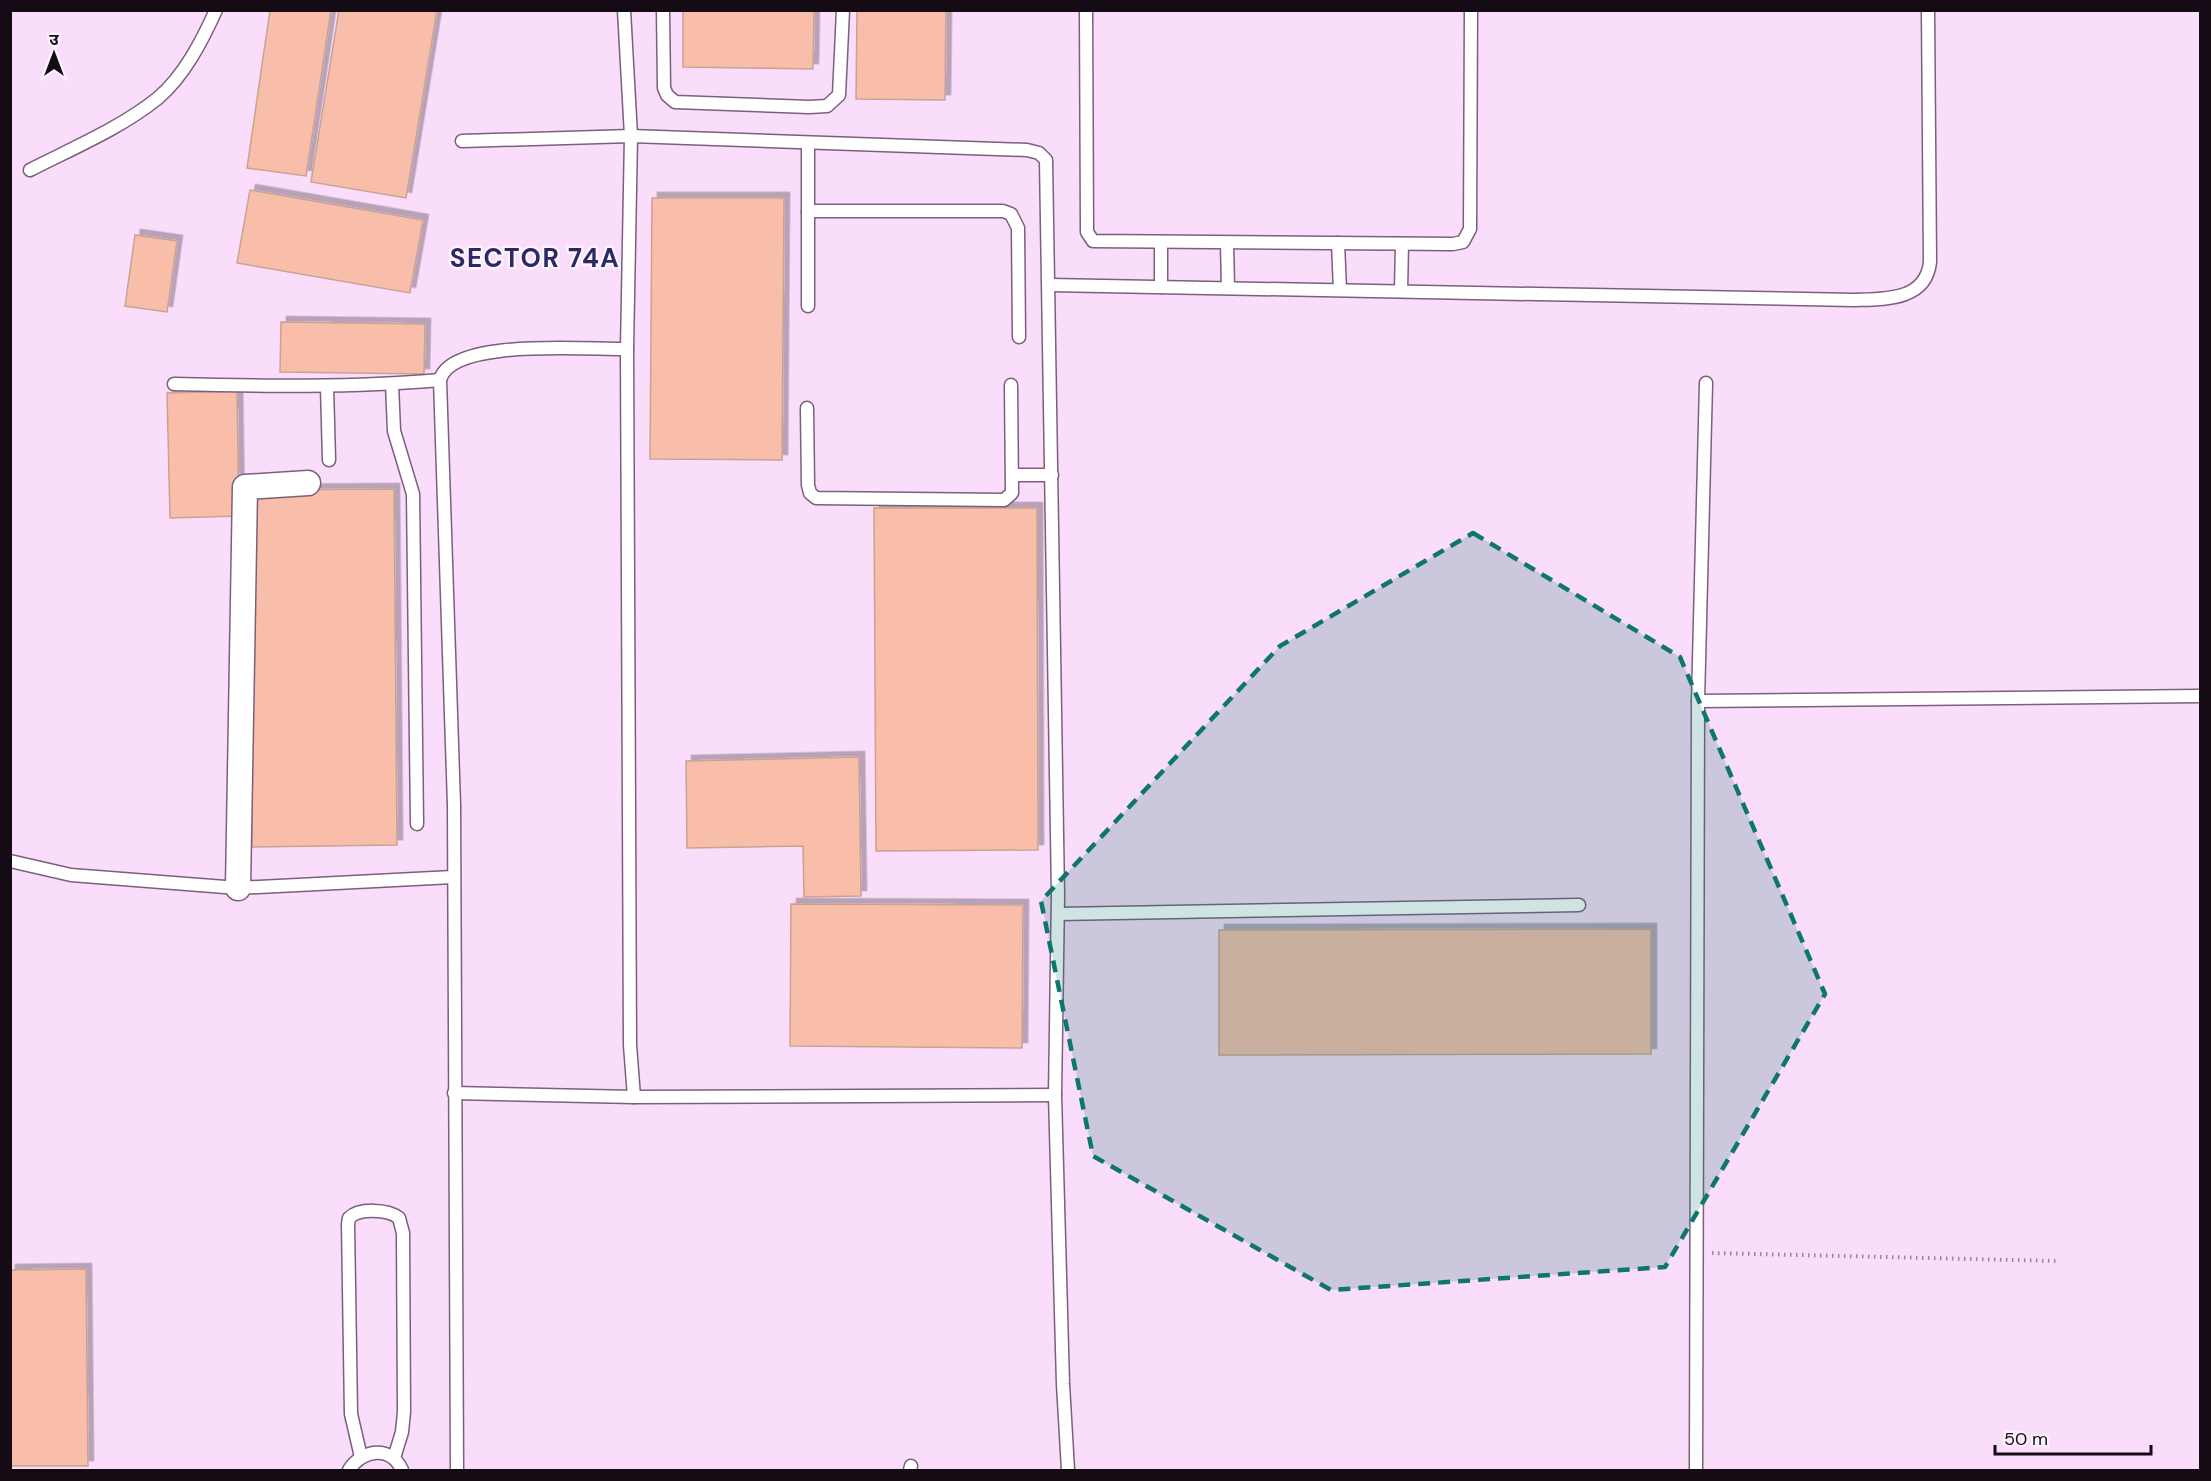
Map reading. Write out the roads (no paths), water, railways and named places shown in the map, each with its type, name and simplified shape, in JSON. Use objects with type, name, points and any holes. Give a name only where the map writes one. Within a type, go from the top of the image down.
[{"type":"street","points":[[238,888],[245,487],[308,483]]},
{"type":"lane","points":[[30,170],[110,128],[159,96],[193,54],[216,10]]},
{"type":"lane","points":[[624,10],[631,136],[627,349],[630,1045],[634,1097]]},
{"type":"lane","points":[[663,10],[664,88],[667,95],[675,102],[809,107],[827,106],[839,95],[843,10]]},
{"type":"lane","points":[[1086,10],[1087,232],[1093,241],[1402,244],[1463,242],[1470,229],[1471,10]]},
{"type":"lane","points":[[1050,285],[1854,300],[1891,298],[1910,293],[1927,277],[1930,262],[1928,10]]},
{"type":"lane","points":[[462,141],[631,136],[1027,150],[1039,153],[1048,165],[1058,914],[1055,1095],[1062,1384],[1068,1470]]},
{"type":"lane","points":[[808,143],[808,306]]},
{"type":"lane","points":[[808,211],[1003,211],[1011,214],[1018,228],[1019,337]]},
{"type":"lane","points":[[1161,242],[1161,287]]},
{"type":"lane","points":[[1227,243],[1228,288]]},
{"type":"lane","points":[[1338,243],[1340,290]]},
{"type":"lane","points":[[1401,291],[1402,244]]},
{"type":"lane","points":[[457,1470],[454,805],[440,380],[442,371],[455,361],[482,352],[627,349]]},
{"type":"lane","points":[[174,384],[327,386],[440,380]]},
{"type":"lane","points":[[1696,1470],[1698,701],[1706,383]]},
{"type":"lane","points":[[392,384],[394,431],[411,483],[415,515],[417,824]]},
{"type":"lane","points":[[807,408],[808,485],[810,493],[816,498],[1004,500],[1012,493],[1011,385]]},
{"type":"lane","points":[[327,386],[329,460]]},
{"type":"lane","points":[[1012,475],[1052,475]]},
{"type":"lane","points":[[1698,701],[2200,696]]},
{"type":"lane","points":[[10,861],[71,875],[238,888],[453,877]]},
{"type":"lane","points":[[1058,914],[1579,905]]},
{"type":"lane","points":[[454,1093],[634,1097],[1055,1095]]},
{"type":"lane","points":[[361,1457],[351,1414],[348,1224],[349,1218],[356,1212],[379,1212],[396,1215],[403,1233],[404,1412],[402,1432],[394,1458]]},
{"type":"lane","points":[[350,1470],[361,1457],[372,1452],[383,1453],[394,1458],[402,1470]]},
{"type":"district","name":"SECTOR 74A","points":[[535,258]]}]
